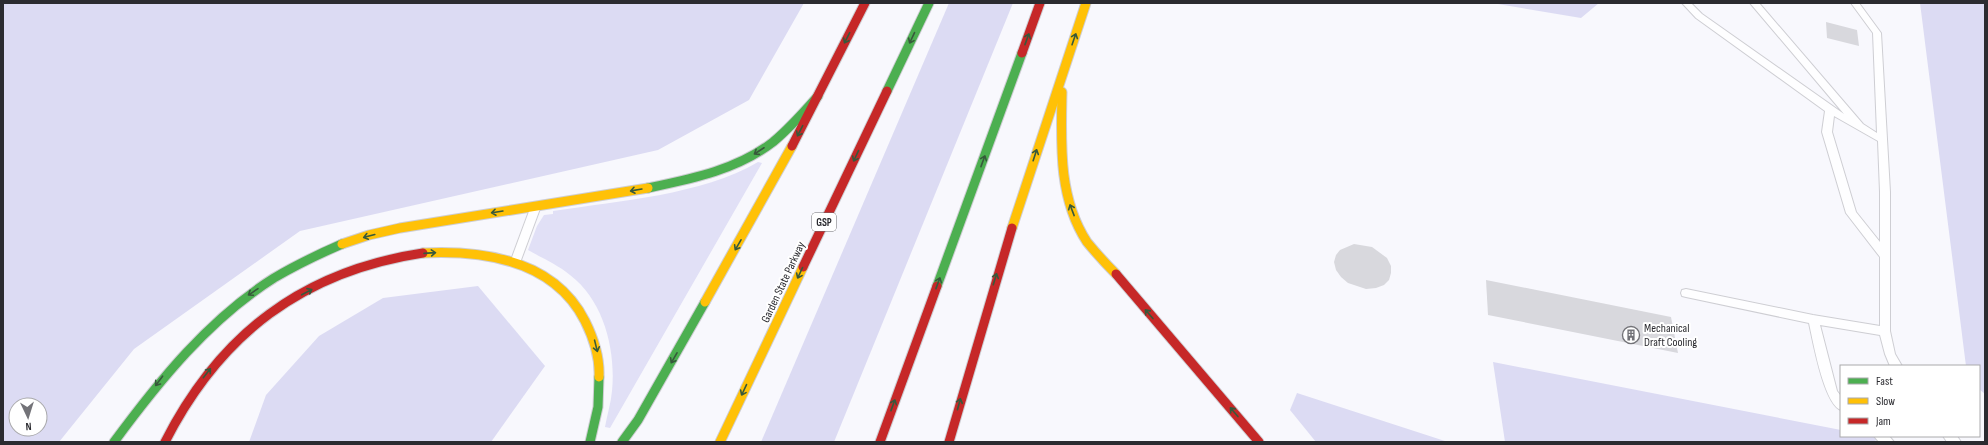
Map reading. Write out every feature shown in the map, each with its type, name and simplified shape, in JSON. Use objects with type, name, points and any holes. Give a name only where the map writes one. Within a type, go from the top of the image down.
[{"type":"highway","points":[[622,442],[638,420],[782,166],[865,3]]},
{"type":"highway","name":"Garden State Parkway","points":[[720,442],[929,3]]},
{"type":"highway","points":[[880,442],[1040,3]]},
{"type":"highway","points":[[949,442],[975,345],[1004,251],[1061,74],[1086,3]]},
{"type":"highway","points":[[1061,74],[1061,157],[1064,186],[1072,211],[1084,237],[1259,442]]},
{"type":"highway","points":[[114,442],[165,374],[197,339],[239,301],[276,276],[341,244],[439,221],[669,184],[731,167],[760,151],[788,128],[818,96]]},
{"type":"highway","points":[[165,442],[191,394],[211,368],[234,344],[274,311],[334,278],[379,261],[429,253],[458,252],[516,260],[545,274],[568,292],[585,314],[590,325],[598,354],[600,368],[599,391],[590,442]]},
{"type":"lane","points":[[1686,3],[1699,16],[1830,110],[1883,140]]},
{"type":"lane","points":[[1754,3],[1845,106],[1861,128]]},
{"type":"lane","points":[[1855,3],[1877,33],[1885,192],[1885,331],[1890,354],[1896,365]]},
{"type":"lane","points":[[1830,110],[1827,132],[1851,213],[1885,256]]},
{"type":"lane","points":[[516,260],[536,206]]},
{"type":"lane","points":[[1686,293],[1813,319],[1885,331]]},
{"type":"lane","points":[[1813,319],[1832,393],[1840,404]]},
{"type":"shaded area","points":[[3,3],[804,3],[749,100],[658,150],[300,231],[134,349],[59,442],[3,442]]},
{"type":"shaded area","points":[[949,3],[1013,3],[834,442],[761,442]]},
{"type":"shaded area","points":[[1492,3],[1599,3],[1581,18]]},
{"type":"shaded area","points":[[1920,3],[1985,3],[1985,394],[1980,390],[1980,365],[1966,365]]},
{"type":"shaded area","points":[[758,162],[762,163],[610,428],[605,427],[611,396],[613,375],[612,359],[605,327],[599,312],[582,286],[560,268],[528,250],[537,226],[544,215],[553,214],[553,211],[632,200],[686,189],[736,173]]},
{"type":"shaded area","points":[[478,286],[545,366],[491,442],[249,442],[266,395],[319,336],[383,298]]},
{"type":"shaded area","points":[[1493,362],[1840,430],[1840,437],[1882,438],[1872,442],[1505,442]]},
{"type":"shaded area","points":[[1297,393],[1448,442],[1316,442],[1290,410]]},
{"type":"building","points":[[1826,22],[1857,30],[1859,46],[1827,38]]},
{"type":"building","points":[[1354,244],[1372,247],[1387,258],[1391,266],[1391,273],[1389,280],[1384,285],[1366,289],[1348,283],[1341,277],[1336,270],[1334,262],[1336,255],[1340,250]]},
{"type":"building","name":"Mechanical Draft Cooling","points":[[1486,280],[1671,317],[1678,353],[1488,315]]},
{"type":"traffic: fast","points":[[887,91],[929,3]]},
{"type":"traffic: fast","points":[[937,286],[1022,53]]},
{"type":"traffic: fast","points":[[648,188],[709,174],[753,155],[780,136],[818,96]]},
{"type":"traffic: fast","points":[[114,442],[161,381],[213,326],[242,301],[273,279],[306,260],[342,244]]},
{"type":"traffic: fast","points":[[622,442],[638,420],[705,302]]},
{"type":"traffic: fast","points":[[590,442],[598,407],[599,377]]},
{"type":"traffic: slow","points":[[1012,228],[1086,3]]},
{"type":"traffic: slow","points":[[1062,92],[1062,166],[1069,202],[1075,219],[1087,241],[1116,274]]},
{"type":"traffic: slow","points":[[705,302],[792,146]]},
{"type":"traffic: slow","points":[[342,244],[369,235],[400,228],[648,188]]},
{"type":"traffic: slow","points":[[423,253],[473,253],[498,257],[522,264],[544,275],[563,290],[579,309],[591,332],[594,342],[598,360],[599,377]]},
{"type":"traffic: slow","points":[[720,442],[803,267]]},
{"type":"traffic: jam","points":[[792,146],[865,3]]},
{"type":"traffic: jam","points":[[1022,53],[1040,3]]},
{"type":"traffic: jam","points":[[803,267],[887,91]]},
{"type":"traffic: jam","points":[[949,442],[1012,228]]},
{"type":"traffic: jam","points":[[165,442],[186,404],[210,370],[230,347],[278,308],[305,291],[333,277],[393,257],[423,253]]},
{"type":"traffic: jam","points":[[1116,274],[1259,442]]},
{"type":"traffic: jam","points":[[880,442],[937,286]]},
{"type":"place","name":"Mechanical Draft Cooling","points":[[1631,335]]}]
